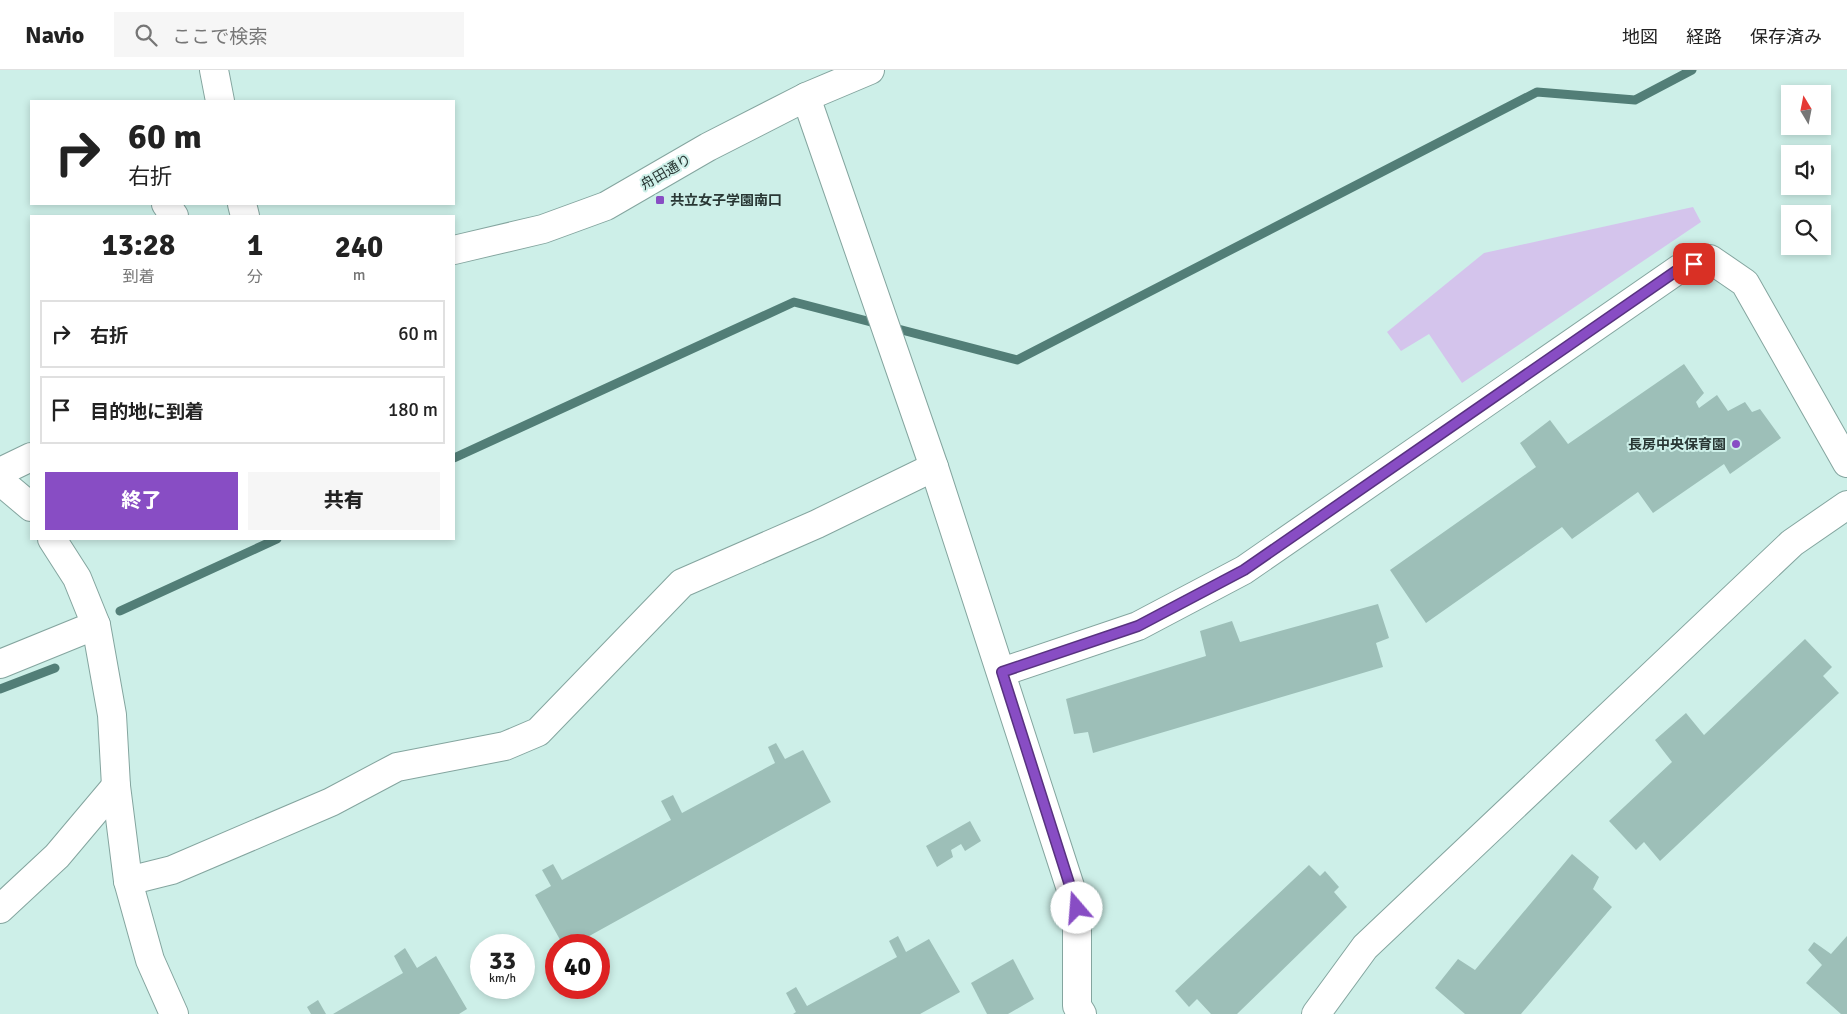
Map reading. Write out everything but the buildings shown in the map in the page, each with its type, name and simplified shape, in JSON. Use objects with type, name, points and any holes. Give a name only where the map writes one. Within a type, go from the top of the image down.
[{"type":"street","points":[[214,70],[220,100]]},
{"type":"street","name":"舟田通り","points":[[455,250],[543,229],[606,206],[708,147],[806,96],[870,70]]},
{"type":"street","points":[[806,96],[934,467],[1077,908],[1075,1011]]},
{"type":"street","points":[[1002,672],[1138,626],[1244,570],[1679,269],[1710,259],[1745,283],[1847,463]]},
{"type":"street","points":[[0,472],[30,457]]},
{"type":"street","points":[[128,881],[172,870],[331,802],[397,768],[505,746],[538,732],[682,583],[817,524],[934,467]]},
{"type":"street","points":[[0,480],[30,506]]},
{"type":"street","points":[[1316,1014],[1365,947],[1792,543],[1847,505]]},
{"type":"street","points":[[53,540],[77,578],[96,625],[112,715],[116,786],[128,881],[150,960],[174,1014]]},
{"type":"street","points":[[0,664],[96,625]]},
{"type":"street","points":[[0,909],[57,856],[116,786]]},
{"type":"shaded area","points":[[1693,207],[1701,222],[1462,383],[1429,334],[1401,351],[1387,332],[1484,253]]},
{"type":"waterway","points":[[455,458],[794,302],[1017,360],[1537,92],[1635,100],[1692,70]]},
{"type":"waterway","points":[[120,611],[275,540]]},
{"type":"waterway","points":[[0,689],[55,668]]},
{"type":"place","name":"共立女子学園南口","points":[[660,200]]},
{"type":"place","name":"長房中央保育園","points":[[1736,444]]},
{"type":"route","points":[[1077,908],[1002,672],[1138,626],[1244,570],[1679,269],[1694,264]]}]
